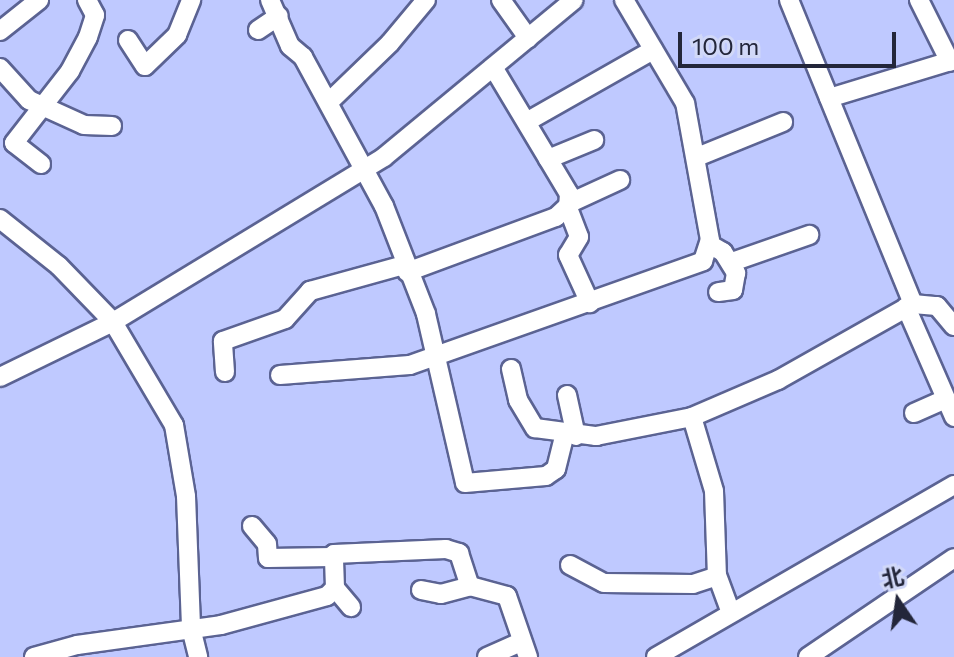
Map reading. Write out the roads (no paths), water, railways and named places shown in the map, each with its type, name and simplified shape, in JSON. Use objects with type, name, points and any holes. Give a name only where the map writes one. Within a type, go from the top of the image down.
[{"type":"street","points":[[0,31],[39,0]]},
{"type":"street","points":[[41,164],[14,143],[40,103],[70,71],[88,37],[95,15],[87,0]]},
{"type":"street","points":[[128,40],[145,66],[177,35],[191,0]]},
{"type":"street","points":[[329,102],[426,0]]},
{"type":"street","points":[[501,0],[528,38]]},
{"type":"street","points":[[0,377],[113,322],[364,169],[574,0]]},
{"type":"street","points":[[280,375],[355,373],[437,356],[703,261],[709,244],[697,157],[685,103],[663,59],[653,50],[624,0]]},
{"type":"street","points":[[789,0],[954,417]]},
{"type":"street","points":[[829,98],[952,61],[919,0]]},
{"type":"street","points":[[274,8],[290,46],[303,57],[384,206],[437,356],[465,483],[546,476],[556,469],[570,436],[567,395]]},
{"type":"street","points":[[258,30],[274,8]]},
{"type":"street","points":[[528,121],[653,50]]},
{"type":"street","points":[[493,67],[528,121],[572,202]]},
{"type":"street","points":[[0,68],[13,88],[40,103],[84,125],[112,126]]},
{"type":"street","points":[[697,157],[783,122]]},
{"type":"street","points":[[548,159],[594,140]]},
{"type":"street","points":[[225,372],[223,341],[285,319],[310,291],[406,268],[556,217],[572,202],[620,180]]},
{"type":"street","points":[[572,202],[568,208],[579,237],[568,255],[590,303]]},
{"type":"street","points":[[0,219],[59,266],[113,322],[174,425],[186,496],[191,628],[198,657]]},
{"type":"street","points":[[732,262],[809,235]]},
{"type":"street","points":[[709,244],[732,262],[736,285],[718,292]]},
{"type":"street","points":[[511,369],[527,418],[535,428],[570,436],[692,417],[778,380],[909,306],[937,306],[954,326]]},
{"type":"street","points":[[914,413],[945,399]]},
{"type":"street","points":[[692,417],[714,491],[717,576],[731,613]]},
{"type":"street","points":[[656,657],[954,485]]},
{"type":"street","points":[[252,526],[267,544],[268,558],[452,550],[459,553],[470,586]]},
{"type":"street","points":[[332,557],[335,588],[351,607]]},
{"type":"street","points":[[808,657],[954,558]]},
{"type":"street","points":[[570,565],[604,583],[693,584],[717,576]]},
{"type":"street","points":[[421,590],[441,594],[470,586],[507,596],[524,650],[487,657]]},
{"type":"street","points":[[34,657],[77,645],[191,628],[327,596],[335,588]]}]
